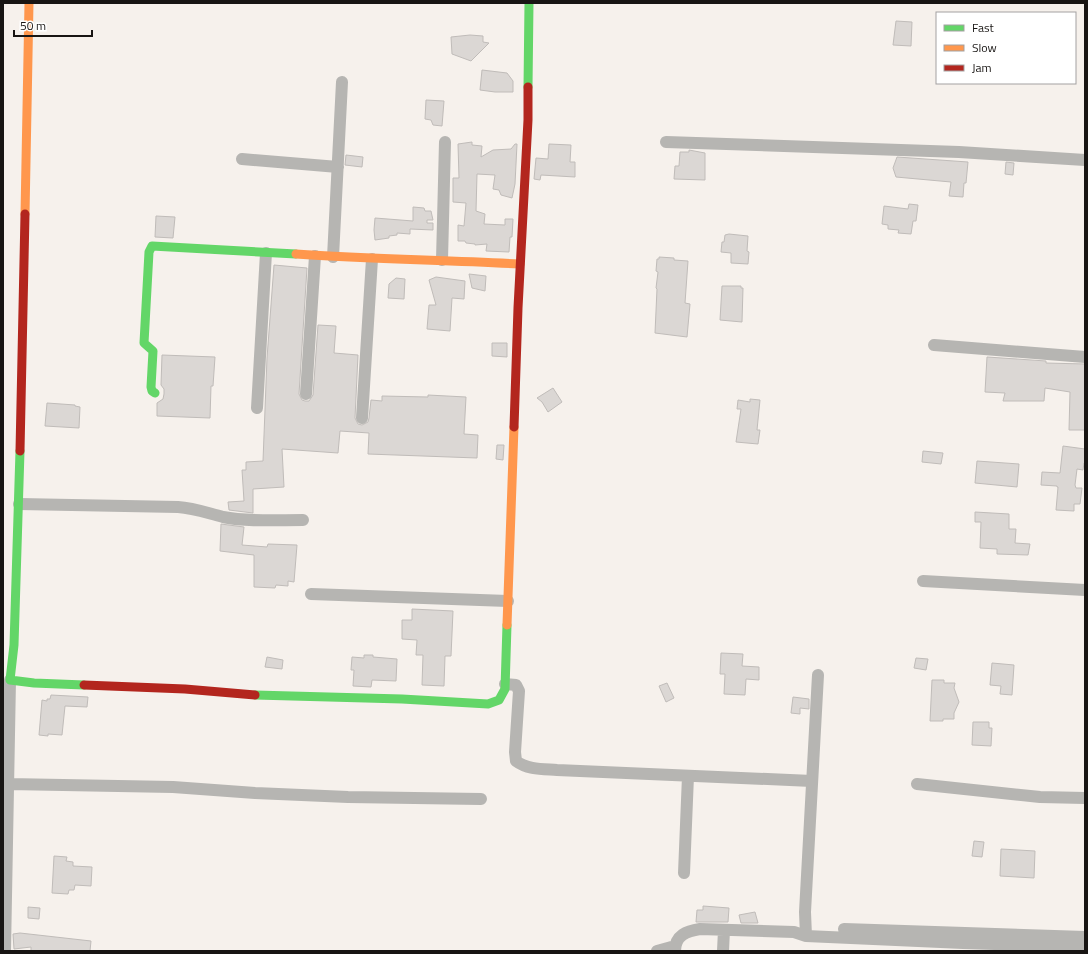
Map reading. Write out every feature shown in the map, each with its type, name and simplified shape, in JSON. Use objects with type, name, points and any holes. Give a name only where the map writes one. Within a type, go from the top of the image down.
[{"type":"street","points":[[5,951],[10,680],[14,645],[19,504],[29,3]]},
{"type":"street","points":[[10,680],[34,683],[185,689],[251,695],[402,699],[488,704],[499,700],[505,689],[520,264],[528,120],[529,3]]},
{"type":"street","points":[[333,257],[342,82]]},
{"type":"street","points":[[442,260],[445,142]]},
{"type":"street","points":[[666,142],[959,152],[1085,160]]},
{"type":"street","points":[[242,159],[338,166]]},
{"type":"street","points":[[155,393],[152,391],[151,387],[153,351],[144,343],[148,264],[151,247],[372,259],[442,260],[520,264]]},
{"type":"street","points":[[257,408],[266,253]]},
{"type":"street","points":[[306,394],[315,256]]},
{"type":"street","points":[[362,418],[372,259]]},
{"type":"street","points":[[934,345],[1085,357]]},
{"type":"street","points":[[19,504],[184,507],[223,517],[255,520],[303,520]]},
{"type":"street","points":[[923,581],[1085,590]]},
{"type":"street","points":[[310,594],[508,601]]},
{"type":"street","points":[[806,932],[805,912],[818,675]]},
{"type":"street","points":[[505,684],[516,685],[519,691],[515,752],[516,762],[523,766],[534,769],[812,781]]},
{"type":"street","points":[[684,873],[688,776]]},
{"type":"street","points":[[8,784],[173,787],[254,793],[348,797],[481,799]]},
{"type":"street","points":[[918,784],[1040,797],[1085,798]]},
{"type":"street","points":[[657,951],[675,948],[682,934],[700,929],[1029,940],[1085,947]]},
{"type":"street","points":[[723,951],[724,930]]},
{"type":"street","points":[[806,932],[963,947],[1029,940],[1085,937]]},
{"type":"building","points":[[896,21],[912,22],[911,46],[893,45]]},
{"type":"building","points":[[470,35],[483,36],[483,42],[489,43],[471,61],[452,54],[451,37]]},
{"type":"building","points":[[482,70],[507,73],[513,81],[513,92],[480,90]]},
{"type":"building","points":[[426,100],[444,101],[442,126],[433,125],[431,120],[425,119]]},
{"type":"building","points":[[472,142],[472,145],[482,146],[481,157],[493,150],[511,149],[515,144],[517,144],[515,184],[512,198],[501,195],[499,190],[493,189],[495,175],[477,174],[476,211],[485,214],[484,224],[505,225],[505,219],[513,219],[509,252],[486,251],[487,244],[475,245],[466,243],[465,241],[458,241],[458,225],[464,226],[466,203],[453,202],[453,178],[459,178],[458,144]]},
{"type":"building","points":[[549,144],[571,145],[570,162],[575,162],[575,177],[541,175],[540,180],[534,179],[536,158],[548,159]]},
{"type":"building","points":[[689,150],[705,153],[705,180],[674,179],[675,166],[679,166],[680,152],[689,152]]},
{"type":"building","points":[[346,155],[363,157],[362,167],[345,165]]},
{"type":"building","points":[[897,157],[968,162],[963,197],[949,196],[951,182],[896,177],[893,168]]},
{"type":"building","points":[[1006,162],[1014,163],[1013,175],[1005,174]]},
{"type":"building","points":[[909,204],[918,205],[916,221],[913,221],[911,234],[898,233],[899,230],[888,229],[888,225],[882,224],[884,206],[908,209]]},
{"type":"building","points":[[413,207],[424,208],[425,211],[431,211],[433,220],[427,220],[427,223],[433,223],[433,230],[410,229],[410,234],[397,233],[397,235],[389,236],[389,238],[375,240],[375,218],[413,221]]},
{"type":"building","points":[[156,216],[175,217],[173,238],[155,237]]},
{"type":"building","points":[[725,235],[748,236],[748,264],[731,263],[731,253],[721,252],[722,242],[724,242]]},
{"type":"building","points":[[659,257],[688,261],[685,303],[690,304],[687,337],[655,333],[656,288],[658,272],[656,271],[657,259],[659,259]]},
{"type":"building","points":[[274,265],[307,268],[299,394],[302,400],[309,401],[313,395],[318,325],[336,326],[334,353],[358,355],[355,418],[358,424],[362,425],[368,422],[371,400],[382,401],[382,396],[428,397],[428,395],[466,397],[464,434],[478,435],[477,458],[368,454],[369,433],[340,431],[338,453],[282,449],[284,487],[253,489],[253,513],[229,510],[228,502],[244,501],[242,470],[246,470],[246,462],[263,461],[267,358]]},
{"type":"building","points":[[469,274],[486,276],[485,291],[472,288]]},
{"type":"building","points":[[436,277],[465,281],[464,299],[452,298],[450,331],[427,329],[429,305],[436,305],[429,280]]},
{"type":"building","points":[[396,278],[405,279],[404,299],[388,298],[389,284]]},
{"type":"building","points":[[722,286],[741,286],[741,288],[743,288],[742,322],[720,320]]},
{"type":"building","points":[[492,343],[507,343],[507,357],[492,356]]},
{"type":"building","points":[[162,355],[215,357],[213,386],[211,386],[210,418],[157,416],[157,403],[163,399],[164,394],[164,389],[161,385]]},
{"type":"building","points":[[987,357],[1046,361],[1046,363],[1085,364],[1085,430],[1069,430],[1070,392],[1045,388],[1044,401],[1003,401],[1005,393],[985,392]]},
{"type":"building","points":[[553,388],[562,402],[548,412],[542,402],[537,398]]},
{"type":"building","points":[[750,399],[760,400],[757,430],[760,430],[758,444],[736,442],[741,409],[737,409],[738,400],[750,402]]},
{"type":"building","points":[[47,403],[75,405],[80,407],[79,428],[45,426]]},
{"type":"building","points":[[497,445],[504,445],[503,460],[496,459]]},
{"type":"building","points":[[1063,446],[1085,449],[1085,463],[1083,470],[1077,469],[1075,485],[1076,488],[1082,488],[1080,504],[1074,504],[1074,511],[1056,510],[1058,487],[1041,485],[1042,472],[1060,473]]},
{"type":"building","points":[[923,451],[943,453],[941,464],[922,462]]},
{"type":"building","points":[[977,461],[1019,464],[1017,487],[975,483]]},
{"type":"building","points":[[975,512],[1009,514],[1009,529],[1016,529],[1015,543],[1030,544],[1028,555],[997,554],[997,549],[980,548],[981,522],[975,522]]},
{"type":"building","points":[[221,524],[244,527],[242,545],[267,547],[268,544],[297,545],[294,582],[288,581],[288,586],[276,585],[275,588],[254,587],[254,555],[220,551]]},
{"type":"building","points":[[412,609],[453,611],[451,656],[445,656],[444,686],[422,685],[423,655],[416,655],[417,640],[402,639],[402,620],[412,620]]},
{"type":"building","points":[[721,653],[743,654],[742,666],[759,667],[759,680],[746,679],[745,695],[724,694],[725,674],[720,674]]},
{"type":"building","points":[[364,655],[397,659],[396,681],[372,680],[371,687],[353,686],[354,670],[351,670],[352,657],[364,658]]},
{"type":"building","points":[[267,657],[283,660],[282,669],[265,667]]},
{"type":"building","points":[[916,658],[928,659],[926,670],[914,668]]},
{"type":"building","points":[[992,663],[1014,665],[1012,695],[1000,694],[1001,686],[990,685]]},
{"type":"building","points":[[932,680],[944,680],[944,683],[955,683],[954,688],[959,702],[954,713],[954,719],[930,721]]},
{"type":"building","points":[[667,683],[674,698],[666,702],[659,686]]},
{"type":"building","points":[[51,695],[88,697],[87,707],[65,706],[62,735],[39,735],[42,700],[47,701],[47,699],[50,699]]},
{"type":"building","points":[[793,697],[809,699],[809,709],[800,708],[800,714],[791,713]]},
{"type":"building","points":[[973,722],[989,722],[989,728],[992,728],[991,746],[972,745]]},
{"type":"building","points":[[974,841],[984,842],[982,857],[972,856]]},
{"type":"building","points":[[1001,849],[1035,851],[1034,878],[1000,876]]},
{"type":"building","points":[[54,856],[67,857],[66,861],[73,862],[73,866],[92,867],[91,886],[75,885],[74,890],[69,890],[68,894],[52,893]]},
{"type":"building","points":[[703,906],[729,908],[728,922],[696,922],[697,910],[703,910]]},
{"type":"building","points":[[28,907],[40,908],[39,919],[28,918]]},
{"type":"building","points":[[755,912],[758,923],[741,923],[739,915]]},
{"type":"building","points":[[20,933],[91,941],[90,951],[31,951],[31,947],[14,949],[13,934]]},
{"type":"traffic: fast","points":[[528,87],[529,3]]},
{"type":"traffic: fast","points":[[155,393],[152,391],[151,387],[153,351],[144,343],[149,252],[152,246],[296,254]]},
{"type":"traffic: fast","points":[[20,451],[14,645],[10,680],[34,683],[84,685]]},
{"type":"traffic: fast","points":[[255,695],[402,699],[488,704],[499,700],[505,689],[507,625]]},
{"type":"traffic: slow","points":[[25,214],[29,3]]},
{"type":"traffic: slow","points":[[296,254],[520,264]]},
{"type":"traffic: slow","points":[[507,625],[514,427]]},
{"type":"traffic: jam","points":[[514,427],[518,308],[528,120],[528,87]]},
{"type":"traffic: jam","points":[[20,451],[25,214]]},
{"type":"traffic: jam","points":[[84,685],[185,689],[255,695]]}]
